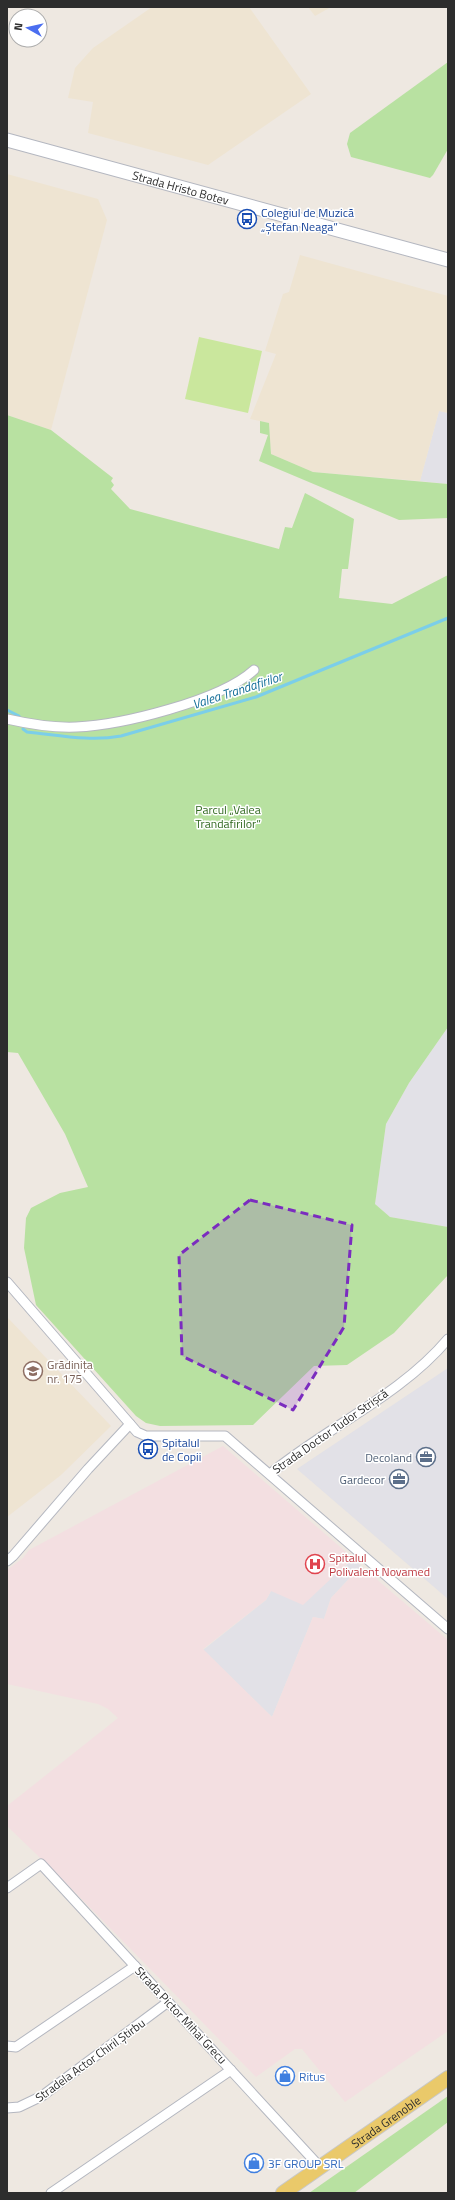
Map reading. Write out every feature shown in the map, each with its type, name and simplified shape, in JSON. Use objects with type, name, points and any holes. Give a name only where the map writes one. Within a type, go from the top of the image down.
[{"type":"main road","name":"Strada Hristo Botev","points":[[7,140],[448,260]]},
{"type":"main road","name":"Strada Grenoble","points":[[283,2193],[448,2078]]},
{"type":"street","points":[[7,719],[54,726],[93,726],[182,706],[240,682],[254,670]]},
{"type":"street","name":"Strada Doctor Tudor Strișcă","points":[[7,1282],[137,1432],[146,1436],[225,1436],[270,1474],[296,1453],[369,1405],[408,1376],[448,1339]]},
{"type":"street","points":[[7,1561],[130,1424]]},
{"type":"street","points":[[270,1474],[448,1629]]},
{"type":"street","name":"Strada Pictor Mihai Grecu","points":[[7,1888],[41,1864],[320,2167]]},
{"type":"street","points":[[7,2046],[16,2047],[135,1966]]},
{"type":"street","name":"Stradela Actor Chiril Știrbu","points":[[7,2108],[19,2107],[42,2096],[168,2002]]},
{"type":"street","points":[[51,2193],[231,2070]]},
{"type":"highlighted area","points":[[250,1200],[352,1225],[344,1327],[293,1410],[182,1356],[179,1255]]},
{"type":"shaded area","points":[[152,7],[249,7],[311,94],[208,165],[88,133],[93,102],[68,98],[75,68],[93,48]]},
{"type":"shaded area","points":[[308,7],[331,7],[315,16]]},
{"type":"shaded area","points":[[7,174],[98,199],[107,220],[51,430],[7,415]]},
{"type":"shaded area","points":[[300,255],[448,296],[448,413],[439,411],[420,481],[313,472],[271,454],[269,423],[250,419],[276,354],[265,351],[283,294],[289,292]]},
{"type":"shaded area","points":[[439,411],[448,413],[448,484],[420,481]]},
{"type":"shaded area","points":[[448,1027],[448,1227],[390,1217],[375,1204],[386,1124],[409,1083]]},
{"type":"shaded area","name":"Grădinița nr. 175","points":[[7,1317],[111,1426],[61,1475],[7,1517]]},
{"type":"shaded area","points":[[448,1368],[448,1599],[297,1469]]},
{"type":"shaded area","points":[[223,1446],[353,1558],[303,1605],[271,1591],[266,1600],[203,1649],[272,1717],[313,1617],[324,1619],[331,1598],[361,1566],[448,1640],[448,2031],[345,2102],[302,2049],[295,2049],[256,2077],[61,1878],[7,1826],[7,1806],[118,1718],[108,1709],[98,1704],[7,1684],[7,1570],[23,1558],[29,1550]]},
{"type":"shaded area","points":[[353,1558],[361,1566],[331,1598],[324,1619],[313,1617],[272,1717],[203,1650],[266,1600],[271,1591],[342,1570]]},
{"type":"green space","points":[[448,62],[448,149],[430,178],[351,157],[347,144],[350,133]]},
{"type":"green space","points":[[199,337],[262,351],[248,413],[185,399]]},
{"type":"green space","name":"Parcul „Valea Trandafirilor”","points":[[7,415],[51,430],[113,478],[111,481],[114,485],[111,489],[130,509],[279,549],[285,527],[292,528],[305,493],[354,519],[348,569],[342,569],[339,598],[392,604],[448,575],[448,1027],[409,1083],[386,1124],[375,1204],[390,1217],[448,1227],[448,1275],[394,1333],[347,1365],[314,1366],[253,1425],[160,1426],[146,1423],[136,1416],[36,1305],[24,1248],[26,1218],[31,1208],[60,1193],[88,1187],[65,1134],[18,1053],[7,1052]]},
{"type":"green space","points":[[260,421],[269,423],[271,454],[313,472],[448,484],[448,518],[399,520],[259,461],[268,435],[260,433]]},
{"type":"green space","points":[[448,2096],[448,2122],[354,2193],[309,2193]]},
{"type":"waterway","name":"Valea Trandafirilor","points":[[23,729],[27,732],[86,738],[109,738],[121,736],[256,697],[448,618]]},
{"type":"waterway","name":"Valea Trandafirilor","points":[[7,710],[19,716]]},
{"type":"place","name":"Colegiul de Muzică „Ștefan Neaga”","points":[[247,219]]},
{"type":"place","name":"Grădinița nr. 175","points":[[33,1371]]},
{"type":"place","name":"Spitalul de Copii","points":[[148,1449]]},
{"type":"place","name":"Decoland","points":[[426,1457]]},
{"type":"place","name":"Gardecor","points":[[399,1479]]},
{"type":"place","name":"Spitalul Polivalent Novamed","points":[[315,1564]]},
{"type":"place","name":"Ritus","points":[[285,2076]]},
{"type":"place","name":"3F GROUP SRL","points":[[254,2163]]}]
